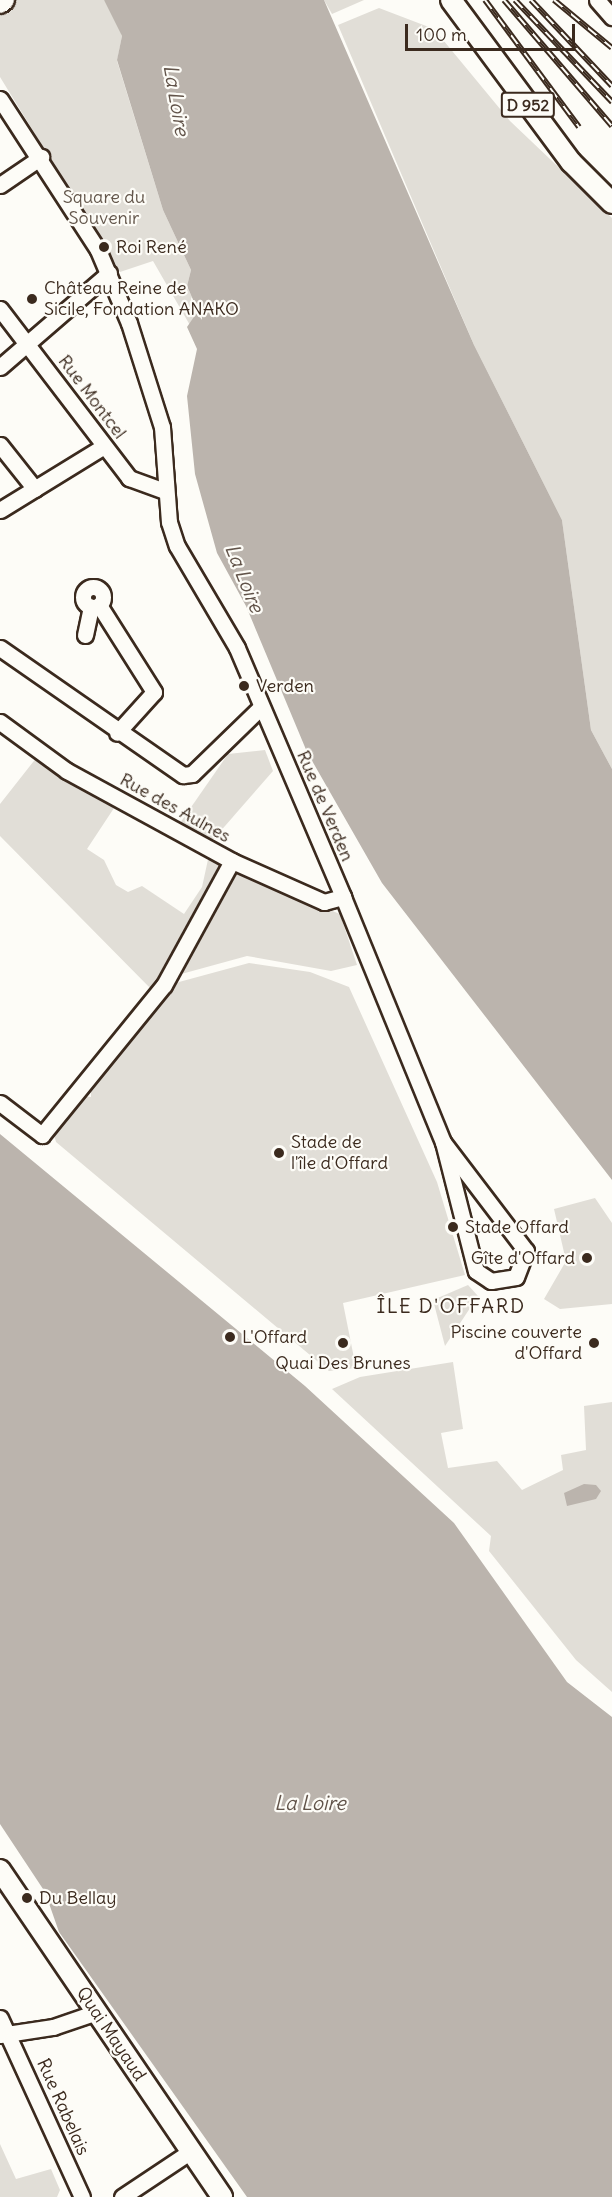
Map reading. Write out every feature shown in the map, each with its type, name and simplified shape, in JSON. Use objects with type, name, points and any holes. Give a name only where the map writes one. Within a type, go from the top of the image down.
[{"type":"main road","points":[[0,3],[4,0]]},
{"type":"main road","name":"D 952","points":[[452,0],[571,162],[612,203]]},
{"type":"main road","name":"Quai Mayaud","points":[[0,1870],[222,2197]]},
{"type":"street","points":[[597,0],[612,17]]},
{"type":"street","name":"Rue de Verden","points":[[0,99],[41,157],[109,273],[141,352],[162,427],[165,491],[177,546],[237,648],[343,897],[443,1142]]},
{"type":"street","points":[[0,185],[41,157]]},
{"type":"street","points":[[0,368],[109,273]]},
{"type":"street","name":"Rue Montcel","points":[[0,309],[129,478],[165,491]]},
{"type":"street","points":[[0,445],[35,489]]},
{"type":"street","points":[[0,510],[104,446]]},
{"type":"street","points":[[85,635],[95,606],[154,692],[117,733]]},
{"type":"street","points":[[1,651],[176,773],[192,774],[261,707]]},
{"type":"street","name":"Rue des Aulnes","points":[[0,722],[67,771],[232,861],[324,902],[343,897]]},
{"type":"street","points":[[0,1103],[42,1135],[164,984],[232,861]]},
{"type":"street","points":[[443,1142],[526,1251],[516,1277],[491,1281],[476,1271],[443,1142]]},
{"type":"street","points":[[4,2034],[60,2025],[97,2012]]},
{"type":"street","name":"Rue Rabelais","points":[[0,2018],[4,2034],[82,2197]]},
{"type":"street","points":[[122,2197],[191,2151]]},
{"type":"green space","name":"Square du Souvenir","points":[[0,0],[104,0],[113,9],[122,36],[117,61],[163,210],[191,270],[187,286],[198,311],[191,327],[153,261],[120,272],[0,77]]},
{"type":"green space","points":[[324,0],[364,0],[332,14]]},
{"type":"green space","points":[[379,8],[434,29],[510,121],[612,218],[612,769],[591,730],[562,520],[474,345],[338,25]]},
{"type":"green space","points":[[265,750],[273,771],[211,842],[178,826],[228,754]]},
{"type":"green space","points":[[37,757],[116,805],[87,849],[104,860],[116,885],[128,892],[142,886],[184,914],[202,887],[209,855],[225,864],[154,992],[0,836],[0,804]]},
{"type":"green space","points":[[236,873],[340,914],[357,965],[331,971],[247,956],[174,976],[227,879]]},
{"type":"green space","name":"Stade de l'île d'Offard","points":[[249,963],[310,972],[349,987],[437,1182],[465,1275],[343,1303],[356,1368],[329,1371],[56,1142],[53,1131],[79,1096],[91,1097],[91,1082],[160,997],[179,982]]},
{"type":"green space","points":[[595,1198],[612,1223],[612,1304],[560,1309],[544,1299],[566,1261],[554,1209]]},
{"type":"green space","points":[[468,1285],[478,1296],[445,1346],[433,1300]]},
{"type":"green space","points":[[453,1362],[463,1429],[441,1433],[448,1468],[497,1461],[522,1490],[563,1470],[561,1455],[586,1450],[584,1406],[612,1402],[612,1692],[576,1660],[489,1551],[491,1536],[332,1389],[360,1377]]},
{"type":"green space","points":[[0,2144],[16,2179],[51,2169],[60,2190],[57,2197],[0,2197]]},
{"type":"water","name":"La Loire","points":[[104,0],[324,0],[474,345],[562,520],[591,730],[612,769],[612,1180],[382,883],[307,752],[246,606],[217,553],[195,474],[187,396],[197,349],[187,327],[198,311],[187,286],[191,270],[163,210],[117,60],[122,36]]},
{"type":"water","name":"La Loire","points":[[0,1134],[305,1386],[454,1523],[567,1682],[612,1717],[612,2197],[247,2197],[59,1932],[45,1892],[0,1824]]},
{"type":"water","points":[[584,1484],[596,1485],[601,1491],[596,1499],[567,1506],[564,1493]]},
{"type":"railway","points":[[485,0],[579,127]]},
{"type":"railway","points":[[504,0],[612,126]]},
{"type":"railway","points":[[515,0],[612,102]]},
{"type":"railway","points":[[531,0],[612,86]]},
{"type":"railway","points":[[554,0],[612,48]]},
{"type":"place","name":"Roi René","points":[[104,247]]},
{"type":"place","name":"Château Reine de Sicile, Fondation ANAKO","points":[[32,299]]},
{"type":"place","name":"Verden","points":[[244,686]]},
{"type":"place","name":"Stade de l'île d'Offard","points":[[279,1153]]},
{"type":"place","name":"Stade Offard","points":[[453,1227]]},
{"type":"place","name":"Gîte d'Offard","points":[[587,1258]]},
{"type":"place","name":"L'Offard","points":[[230,1337]]},
{"type":"place","name":"Quai Des Brunes","points":[[343,1343]]},
{"type":"place","name":"Piscine couverte d'Offard","points":[[594,1343]]},
{"type":"place","name":"Du Bellay","points":[[27,1898]]},
{"type":"district","name":"ÎLE D'OFFARD","points":[[451,1305]]}]
